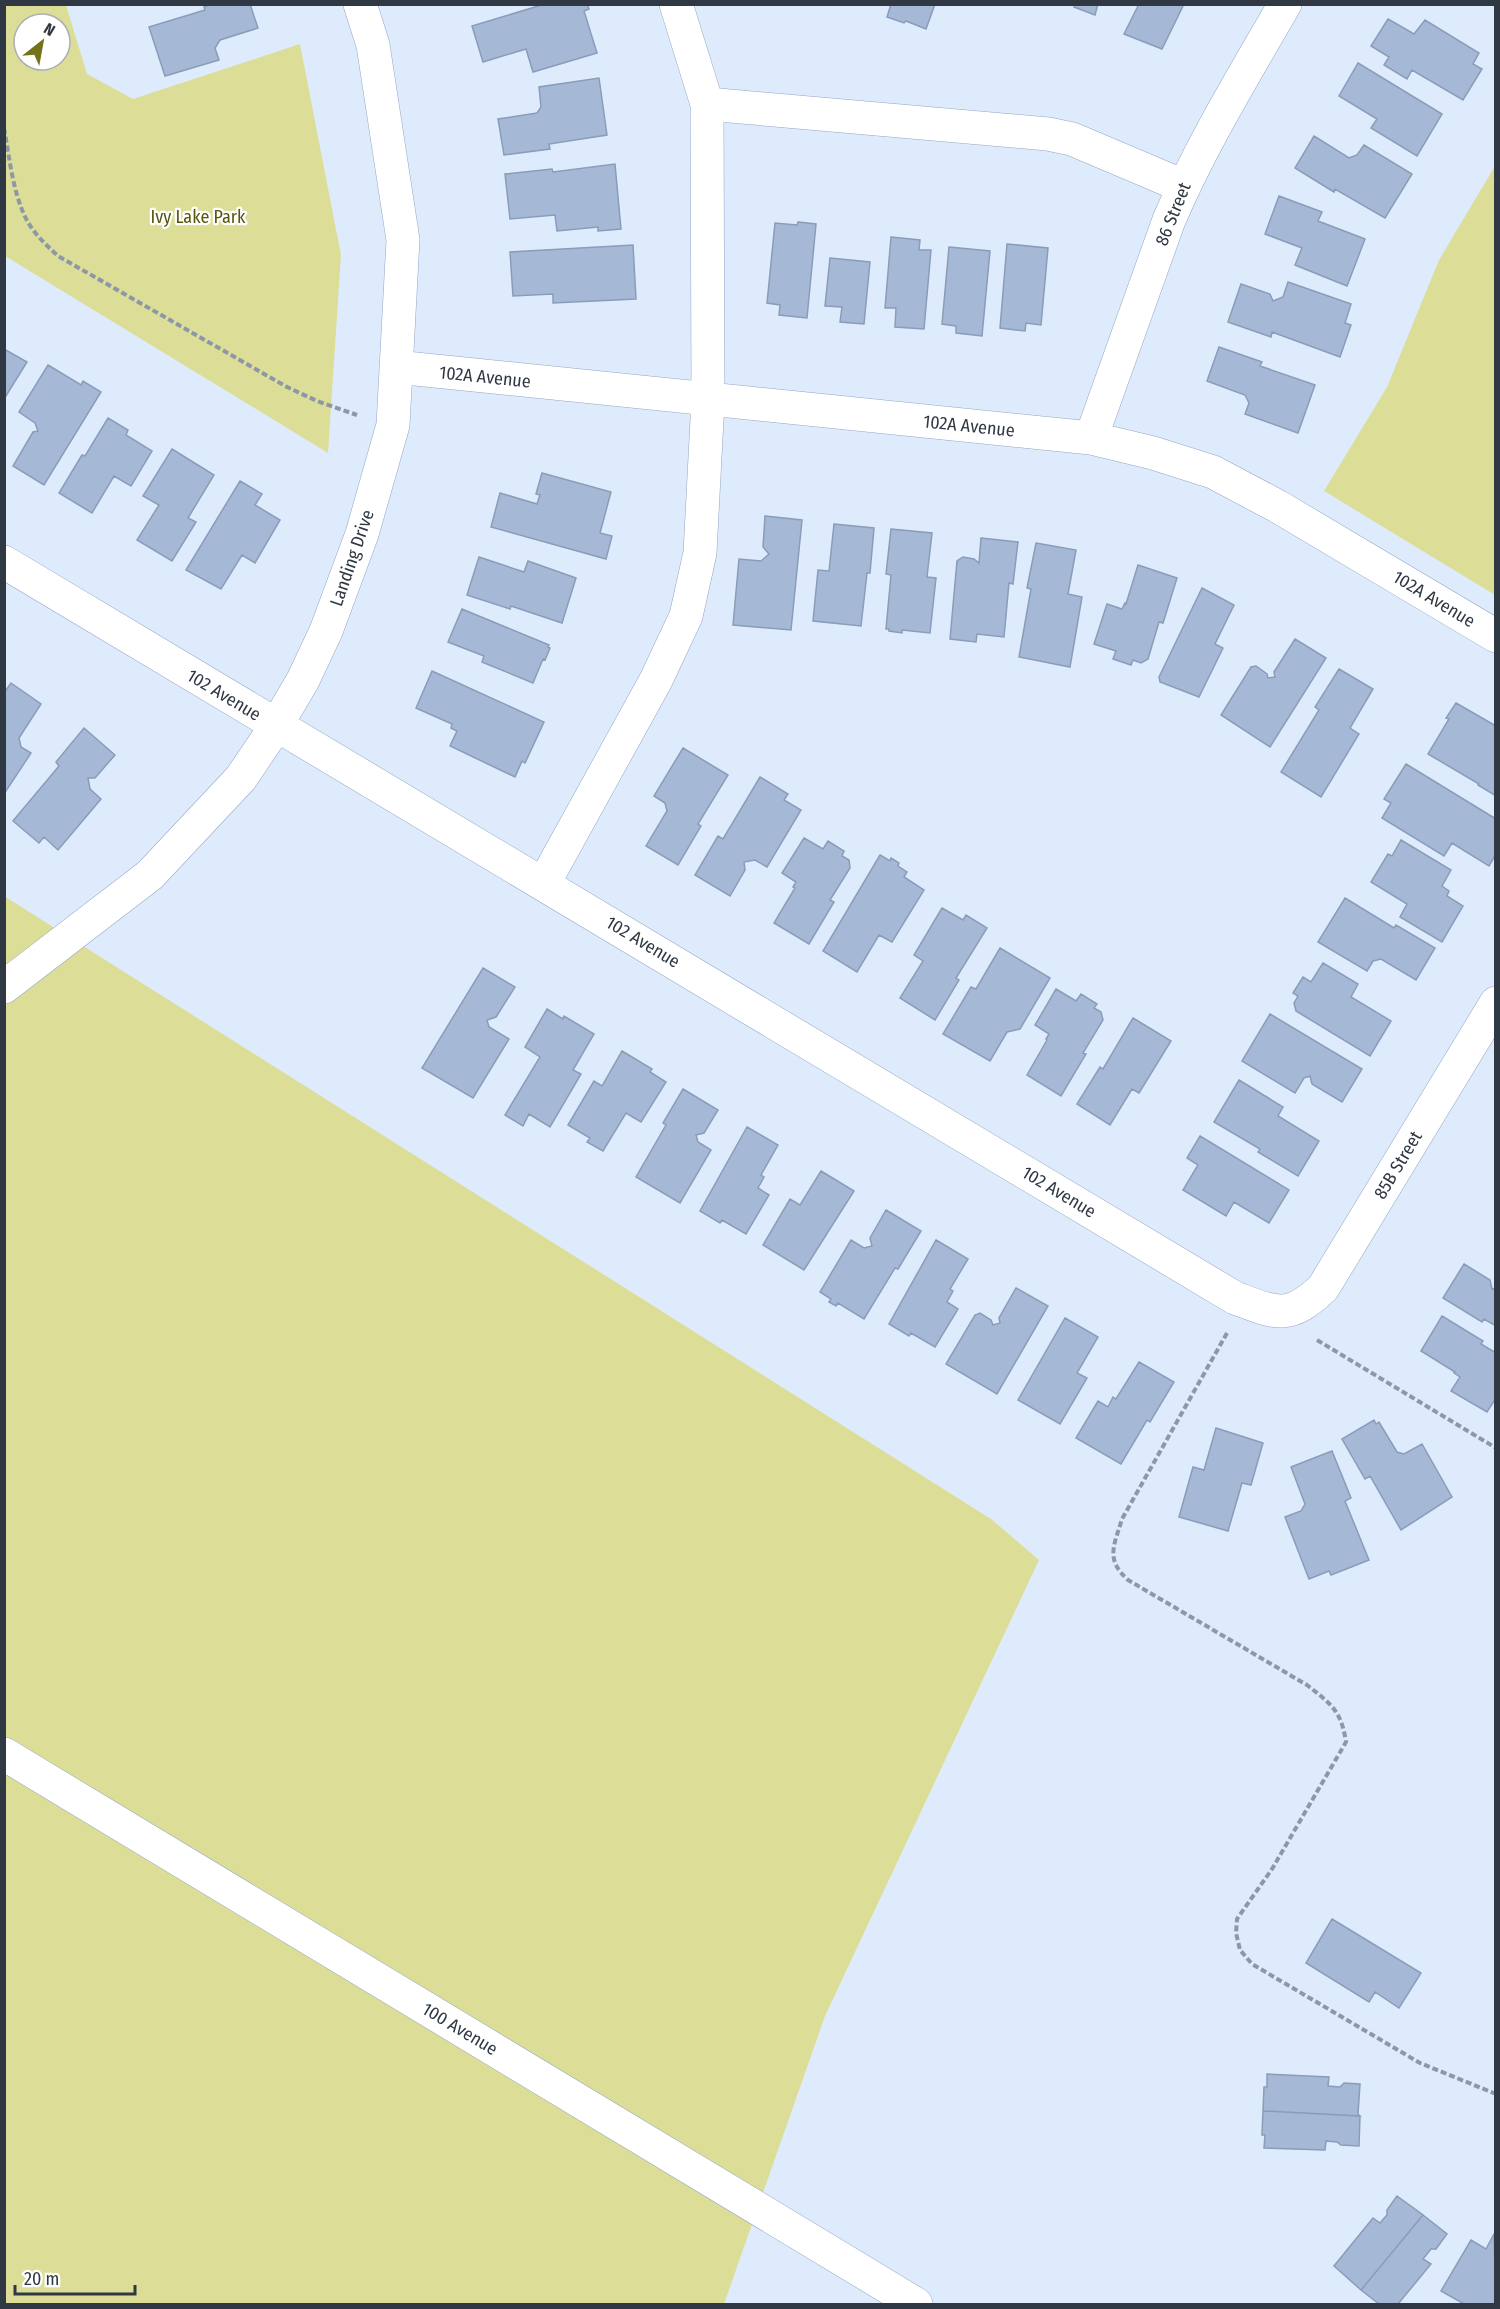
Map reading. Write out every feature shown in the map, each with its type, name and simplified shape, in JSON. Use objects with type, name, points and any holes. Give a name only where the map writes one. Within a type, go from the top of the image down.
[{"type":"street","name":"Landing Drive","points":[[4,987],[150,875],[241,778],[303,680],[326,631],[362,534],[393,425],[403,240],[373,45],[360,4]]},
{"type":"street","points":[[544,884],[657,680],[687,616],[700,553],[708,399],[707,104],[676,4]]},
{"type":"street","name":"86 Street","points":[[1091,438],[1183,186],[1204,144],[1285,4]]},
{"type":"street","points":[[707,104],[1048,134],[1072,139],[1183,186]]},
{"type":"street","name":"102A Avenue","points":[[396,368],[1091,438],[1153,453],[1213,472],[1277,506],[1496,636]]},
{"type":"street","name":"102 Avenue","points":[[4,562],[1235,1298],[1285,1313]]},
{"type":"street","name":"85B Street","points":[[1285,1313],[1306,1304],[1323,1288],[1496,1003]]},
{"type":"street","name":"100 Avenue","points":[[4,1754],[916,2304]]},
{"type":"path","points":[[4,128],[13,177],[23,212],[38,238],[58,256],[287,387],[317,402],[366,419],[393,425]]},
{"type":"path","points":[[1245,1301],[1122,1519],[1113,1552],[1117,1570],[1128,1581],[1307,1685],[1332,1705],[1343,1723],[1346,1742],[1272,1869],[1237,1919],[1236,1933],[1240,1950],[1252,1964],[1419,2063],[1496,2094]]},
{"type":"path","points":[[1285,1313],[1299,1329],[1496,1448]]},
{"type":"green space","name":"Ivy Lake Park","points":[[4,5],[66,5],[68,12],[12,12],[12,72],[72,72],[72,25],[87,74],[133,99],[300,44],[341,255],[328,453],[5,256]]},
{"type":"green space","points":[[1495,166],[1495,595],[1324,491],[1387,387],[1439,260]]},
{"type":"green space","points":[[4,896],[991,1519],[1039,1560],[825,2016],[724,2304],[5,2304]]},
{"type":"building","points":[[211,4],[250,4],[258,28],[220,40],[215,48],[219,60],[165,76],[149,27],[205,10],[204,7]]},
{"type":"building","points":[[545,4],[587,4],[589,9],[584,11],[597,53],[533,72],[526,49],[483,62],[472,26]]},
{"type":"building","points":[[891,4],[935,4],[926,29],[887,17]]},
{"type":"building","points":[[1075,4],[1098,4],[1095,15],[1074,7]]},
{"type":"building","points":[[1139,4],[1184,4],[1162,49],[1124,34]]},
{"type":"building","points":[[1388,19],[1414,34],[1425,20],[1479,53],[1473,64],[1482,69],[1463,100],[1412,70],[1407,79],[1384,65],[1389,57],[1371,46]]},
{"type":"building","points":[[1358,63],[1442,114],[1417,156],[1371,128],[1377,119],[1339,96]]},
{"type":"building","points":[[599,78],[607,135],[549,144],[550,149],[504,155],[498,119],[537,113],[541,107],[539,87]]},
{"type":"building","points":[[1314,136],[1349,158],[1357,155],[1364,145],[1412,174],[1385,218],[1335,189],[1334,192],[1295,168]]},
{"type":"building","points":[[615,164],[621,229],[598,231],[598,227],[557,231],[555,215],[510,219],[505,174],[552,169],[553,172]]},
{"type":"building","points":[[1279,196],[1322,212],[1318,221],[1365,239],[1347,286],[1295,265],[1302,248],[1265,234]]},
{"type":"building","points":[[798,222],[816,224],[807,318],[779,315],[780,305],[767,303],[775,223],[797,225]]},
{"type":"building","points":[[891,237],[920,240],[919,250],[931,250],[924,329],[895,327],[896,308],[885,308]]},
{"type":"building","points":[[1007,244],[1048,248],[1041,325],[1026,323],[1025,331],[1000,328]]},
{"type":"building","points":[[633,245],[636,299],[553,303],[553,294],[513,296],[510,252]]},
{"type":"building","points":[[949,247],[990,251],[982,336],[956,333],[956,326],[942,324]]},
{"type":"building","points":[[830,258],[870,262],[864,324],[840,322],[842,307],[825,306]]},
{"type":"building","points":[[1288,282],[1351,304],[1345,323],[1351,325],[1340,357],[1272,332],[1271,337],[1228,322],[1241,284],[1270,294],[1273,301],[1283,297]]},
{"type":"building","points":[[1219,347],[1262,362],[1260,366],[1315,385],[1298,433],[1245,414],[1249,403],[1245,395],[1207,381]]},
{"type":"building","points":[[4,349],[27,362],[4,399]]},
{"type":"building","points":[[48,365],[81,385],[83,381],[101,392],[44,485],[13,466],[33,432],[38,431],[35,423],[19,412]]},
{"type":"building","points":[[108,418],[128,430],[126,435],[152,451],[131,486],[114,476],[92,513],[59,493]]},
{"type":"building","points":[[172,449],[214,475],[188,518],[196,522],[172,561],[137,540],[159,505],[143,496]]},
{"type":"building","points":[[542,473],[611,492],[600,533],[612,536],[606,559],[491,527],[500,493],[537,504],[540,495],[536,494]]},
{"type":"building","points":[[240,481],[262,494],[255,505],[280,520],[255,563],[242,555],[221,589],[186,570]]},
{"type":"building","points":[[765,516],[802,520],[791,630],[733,625],[739,559],[761,561],[769,554],[763,547]]},
{"type":"building","points":[[834,524],[874,528],[870,573],[867,573],[861,626],[813,621],[818,570],[829,571]]},
{"type":"building","points":[[891,529],[932,533],[927,577],[936,578],[930,633],[902,630],[902,633],[886,629],[891,575],[886,574]]},
{"type":"building","points":[[981,538],[1018,542],[1013,584],[1009,583],[1004,637],[977,634],[976,642],[950,639],[957,561],[963,557],[974,559],[979,563]]},
{"type":"building","points":[[1036,543],[1076,550],[1068,594],[1082,597],[1070,667],[1019,657],[1031,589],[1027,588]]},
{"type":"building","points":[[479,557],[524,572],[528,561],[576,578],[562,623],[511,606],[510,609],[467,595]]},
{"type":"building","points":[[1138,565],[1177,578],[1163,623],[1159,622],[1148,659],[1141,663],[1133,660],[1131,665],[1113,659],[1116,651],[1094,644],[1107,604],[1122,609],[1126,604]]},
{"type":"building","points":[[1202,588],[1234,605],[1215,644],[1223,648],[1199,697],[1160,682],[1159,677]]},
{"type":"building","points":[[462,609],[549,645],[545,660],[543,659],[533,683],[482,662],[484,656],[448,642]]},
{"type":"building","points":[[1295,639],[1326,658],[1270,747],[1221,715],[1251,667],[1256,666],[1267,674],[1268,678],[1275,677],[1274,672]]},
{"type":"building","points":[[1339,669],[1373,689],[1350,728],[1359,734],[1321,797],[1281,772],[1319,710],[1315,707]]},
{"type":"building","points":[[432,671],[544,722],[525,763],[522,761],[515,777],[450,746],[457,731],[451,728],[452,724],[416,708]]},
{"type":"building","points":[[11,683],[41,704],[19,738],[21,747],[31,753],[4,794],[4,693]]},
{"type":"building","points":[[1456,703],[1496,726],[1496,796],[1428,754]]},
{"type":"building","points":[[84,728],[115,755],[95,778],[88,778],[90,789],[101,799],[58,850],[44,837],[39,843],[13,821],[59,766],[56,762]]},
{"type":"building","points":[[683,748],[728,775],[698,824],[701,826],[678,865],[646,846],[667,811],[665,803],[654,796]]},
{"type":"building","points":[[1406,764],[1496,819],[1496,854],[1489,866],[1452,843],[1444,856],[1382,818],[1391,803],[1384,799]]},
{"type":"building","points":[[760,777],[788,794],[784,800],[801,810],[767,867],[755,860],[744,862],[745,870],[730,896],[695,875],[718,836],[723,839]]},
{"type":"building","points":[[804,838],[823,849],[828,841],[844,851],[842,856],[849,860],[850,868],[830,900],[834,902],[809,944],[774,923],[795,888],[793,887],[796,882],[782,873]]},
{"type":"building","points":[[1401,840],[1451,870],[1442,886],[1449,891],[1447,896],[1463,906],[1442,942],[1400,917],[1407,904],[1371,882],[1388,854],[1392,856]]},
{"type":"building","points":[[880,855],[899,863],[898,866],[907,872],[904,877],[924,890],[892,942],[879,935],[857,972],[823,951]]},
{"type":"building","points":[[1345,898],[1394,928],[1396,925],[1435,948],[1416,980],[1381,959],[1373,961],[1367,971],[1318,942]]},
{"type":"building","points":[[942,908],[963,920],[966,915],[987,928],[956,978],[959,980],[935,1020],[900,998],[923,961],[914,955]]},
{"type":"building","points":[[1000,948],[1050,978],[1020,1029],[1007,1032],[990,1061],[943,1034],[971,987],[976,989]]},
{"type":"building","points":[[1323,963],[1358,984],[1351,997],[1391,1021],[1370,1056],[1296,1011],[1294,1003],[1298,996],[1293,993],[1303,977],[1311,982]]},
{"type":"building","points":[[483,968],[515,987],[496,1017],[487,1020],[489,1027],[509,1039],[473,1098],[422,1068]]},
{"type":"building","points":[[1056,989],[1076,1001],[1081,994],[1097,1004],[1094,1008],[1101,1012],[1103,1020],[1061,1096],[1027,1075],[1049,1034],[1035,1025]]},
{"type":"building","points":[[547,1009],[563,1019],[564,1016],[594,1034],[573,1070],[581,1074],[550,1127],[529,1114],[523,1126],[505,1115],[540,1057],[525,1047]]},
{"type":"building","points":[[1270,1014],[1362,1069],[1342,1102],[1312,1084],[1310,1076],[1304,1078],[1295,1093],[1242,1061]]},
{"type":"building","points":[[1133,1018],[1171,1041],[1139,1093],[1132,1089],[1110,1125],[1077,1104],[1100,1067],[1103,1069]]},
{"type":"building","points":[[622,1051],[652,1069],[650,1072],[666,1082],[641,1122],[626,1113],[603,1151],[587,1142],[590,1138],[568,1125],[594,1081],[602,1086]]},
{"type":"building","points":[[1239,1080],[1283,1107],[1278,1116],[1319,1141],[1298,1176],[1258,1152],[1260,1149],[1214,1122]]},
{"type":"building","points":[[683,1089],[718,1110],[704,1133],[696,1135],[698,1142],[711,1150],[680,1203],[636,1177],[666,1125],[663,1123]]},
{"type":"building","points":[[747,1127],[778,1145],[761,1175],[764,1177],[758,1188],[769,1195],[746,1234],[700,1211]]},
{"type":"building","points":[[1200,1136],[1289,1190],[1269,1223],[1234,1202],[1226,1216],[1183,1190],[1198,1165],[1187,1158]]},
{"type":"building","points":[[821,1171],[854,1191],[804,1270],[763,1245],[790,1199],[800,1205]]},
{"type":"building","points":[[886,1210],[921,1231],[864,1319],[838,1303],[836,1306],[829,1302],[831,1299],[820,1292],[851,1240],[864,1248],[872,1246],[870,1238]]},
{"type":"building","points":[[936,1240],[968,1259],[950,1289],[953,1291],[947,1302],[958,1309],[935,1347],[889,1324]]},
{"type":"building","points":[[1464,1264],[1490,1280],[1492,1289],[1496,1288],[1496,1326],[1484,1319],[1482,1322],[1443,1298]]},
{"type":"building","points":[[1016,1288],[1048,1306],[997,1394],[946,1364],[975,1315],[980,1313],[991,1320],[993,1325],[1000,1323],[999,1318]]},
{"type":"building","points":[[1442,1316],[1483,1341],[1481,1344],[1496,1353],[1496,1398],[1487,1412],[1451,1391],[1460,1377],[1421,1351]]},
{"type":"building","points":[[1065,1318],[1098,1337],[1077,1373],[1087,1378],[1060,1424],[1018,1400]]},
{"type":"building","points":[[1139,1362],[1174,1382],[1150,1422],[1147,1420],[1121,1464],[1076,1438],[1098,1401],[1108,1407],[1113,1397],[1116,1399]]},
{"type":"building","points":[[1374,1420],[1376,1424],[1379,1422],[1397,1452],[1404,1454],[1422,1444],[1452,1497],[1401,1530],[1370,1476],[1365,1479],[1342,1439]]},
{"type":"building","points":[[1216,1428],[1263,1443],[1251,1485],[1242,1483],[1228,1531],[1179,1517],[1193,1467],[1204,1470]]},
{"type":"building","points":[[1332,1451],[1351,1498],[1345,1501],[1369,1560],[1331,1575],[1329,1571],[1309,1579],[1285,1517],[1301,1511],[1305,1504],[1291,1467]]},
{"type":"building","points":[[1332,1919],[1421,1973],[1399,2008],[1375,1992],[1369,2002],[1306,1963]]},
{"type":"building","points":[[1267,2074],[1329,2077],[1328,2086],[1340,2087],[1344,2083],[1360,2084],[1358,2114],[1360,2116],[1263,2111]]},
{"type":"building","points":[[1263,2111],[1360,2116],[1359,2146],[1326,2141],[1325,2150],[1264,2148]]},
{"type":"building","points":[[1397,2196],[1423,2215],[1361,2290],[1334,2266],[1373,2218],[1380,2223]]},
{"type":"building","points":[[1423,2215],[1447,2234],[1436,2249],[1431,2249],[1423,2259],[1431,2264],[1398,2304],[1379,2304],[1361,2290]]},
{"type":"building","points":[[1494,2234],[1496,2304],[1464,2304],[1441,2291],[1471,2240],[1486,2249]]}]
